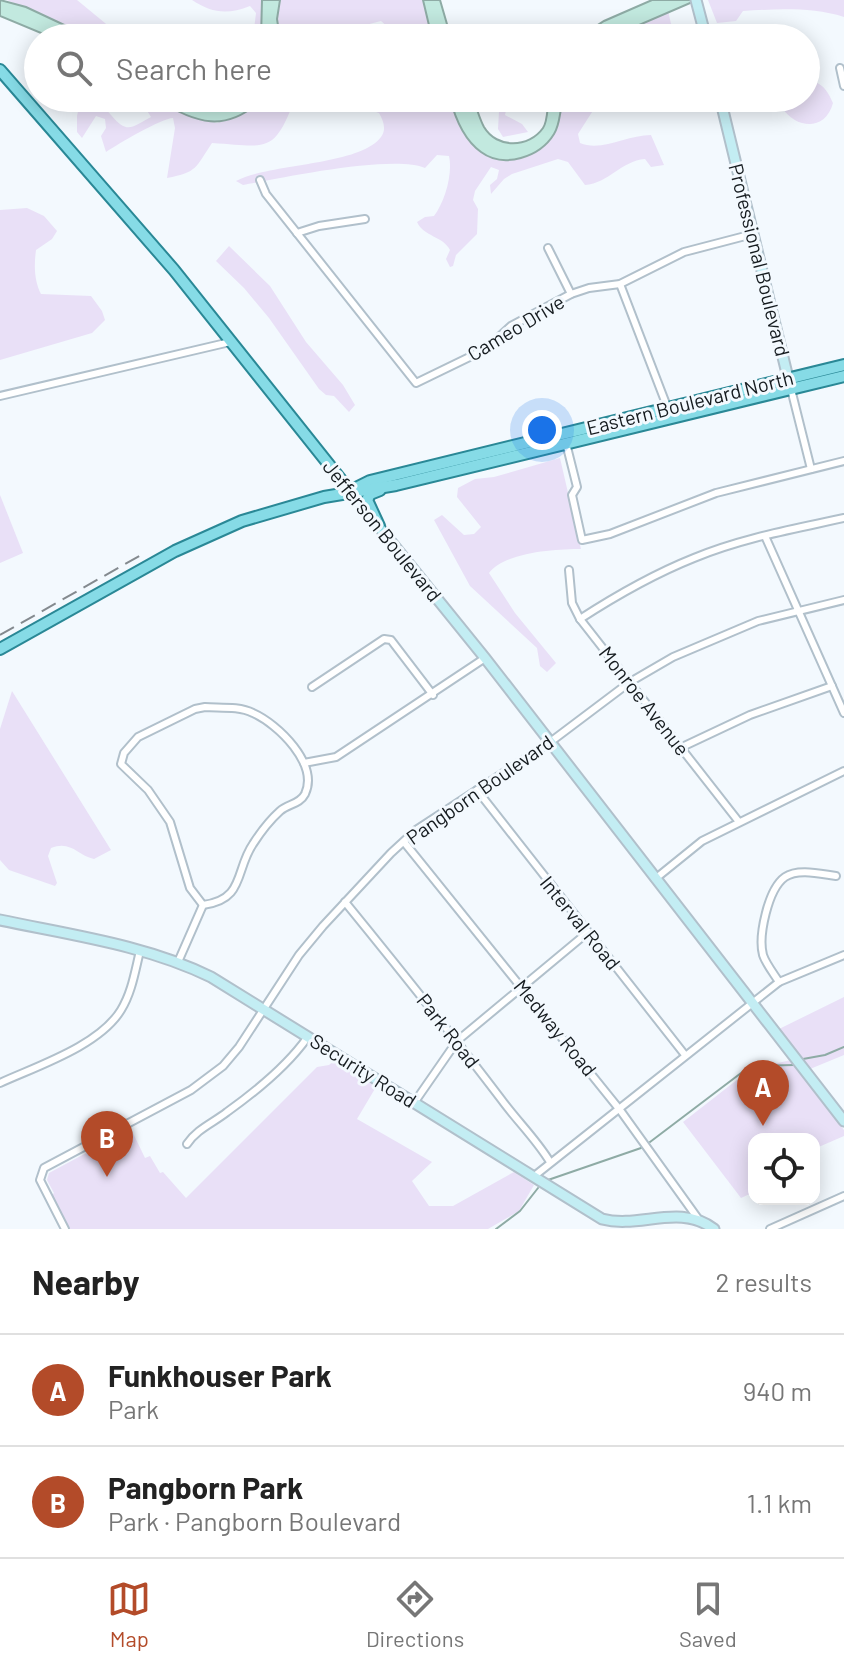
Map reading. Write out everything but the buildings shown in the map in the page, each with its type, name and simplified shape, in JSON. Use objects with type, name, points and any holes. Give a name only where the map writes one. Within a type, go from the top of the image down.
[{"type":"main road","name":"Jefferson Boulevard","points":[[0,70],[24,98]]},
{"type":"main road","name":"Jefferson Boulevard","points":[[36,112],[233,341],[350,491]]},
{"type":"main road","name":"Eastern Boulevard North","points":[[350,491],[370,481],[668,409],[843,374]]},
{"type":"main road","name":"Eastern Boulevard North","points":[[0,649],[145,567],[209,535],[268,512],[350,491],[396,485],[609,433],[790,384]]},
{"type":"main road","points":[[609,433],[620,427],[661,417],[668,409]]},
{"type":"main road","points":[[566,443],[571,437],[606,428],[614,422]]},
{"type":"main road","points":[[315,447],[334,477],[334,485],[324,497]]},
{"type":"main road","points":[[379,526],[368,504],[368,497],[373,492],[396,485]]},
{"type":"street","points":[[696,0],[702,24]]},
{"type":"street","points":[[840,68],[844,86]]},
{"type":"street","name":"Professional Boulevard","points":[[723,112],[811,469]]},
{"type":"street","points":[[260,180],[266,194],[297,233],[319,226],[365,219]]},
{"type":"street","name":"Cameo Drive","points":[[297,233],[416,383],[486,349],[511,326],[571,294],[620,284],[684,252],[753,234]]},
{"type":"street","points":[[548,248],[571,294]]},
{"type":"street","points":[[620,284],[668,409]]},
{"type":"street","points":[[0,396],[233,341]]},
{"type":"street","points":[[566,443],[577,487],[572,495],[582,540],[623,529],[716,493],[844,461]]},
{"type":"street","name":"Jefferson Boulevard","points":[[350,491],[485,658],[842,1114]]},
{"type":"street","points":[[580,619],[628,588],[697,557],[765,536],[844,518]]},
{"type":"street","points":[[765,536],[844,713]]},
{"type":"street","name":"Monroe Avenue","points":[[569,570],[572,603],[580,619],[739,822]]},
{"type":"street","name":"Pangborn Boulevard","points":[[65,1229],[42,1185],[40,1175],[44,1168],[191,1090],[215,1074],[232,1057],[299,955],[345,902],[416,830],[549,743],[630,682],[673,657],[718,636],[796,611],[844,600]]},
{"type":"street","points":[[312,687],[384,639],[391,640],[433,695]]},
{"type":"street","points":[[304,763],[336,757],[485,658]]},
{"type":"street","points":[[680,748],[750,715],[832,686]]},
{"type":"street","points":[[195,709],[250,711],[293,745],[304,763],[308,782],[303,797],[279,812],[253,843],[234,890],[218,903],[203,905],[190,888],[170,822],[148,790],[121,764],[126,749],[138,737],[195,709]]},
{"type":"street","points":[[655,879],[702,841],[844,771]]},
{"type":"street","name":"Interval Road","points":[[477,790],[685,1055]]},
{"type":"street","name":"Medway Road","points":[[404,842],[620,1110],[699,1220]]},
{"type":"street","points":[[779,982],[763,955],[761,934],[776,889],[785,877],[799,873],[836,876]]},
{"type":"street","name":"Park Road","points":[[345,902],[550,1162]]},
{"type":"street","points":[[178,962],[203,905]]},
{"type":"street","name":"Security Road","points":[[0,920],[140,951],[178,962],[211,977],[612,1223],[632,1226],[687,1217],[699,1220]]},
{"type":"street","points":[[414,1103],[457,1041],[587,933]]},
{"type":"street","points":[[0,1083],[76,1047],[108,1026],[123,1008],[130,992],[140,951]]},
{"type":"street","points":[[533,1177],[779,982],[844,955]]},
{"type":"street","points":[[187,1144],[200,1129],[236,1106],[295,1053],[307,1038]]},
{"type":"street","points":[[770,1229],[844,1196]]},
{"type":"street","points":[[699,1220],[714,1229]]},
{"type":"shaded area","points":[[0,0],[26,7],[62,24],[24,26],[0,16]]},
{"type":"shaded area","points":[[7,0],[77,0],[106,24],[61,24]]},
{"type":"shaded area","points":[[192,0],[262,0],[261,24],[255,24],[256,13],[250,6],[234,11],[206,8]]},
{"type":"shaded area","points":[[262,0],[280,0],[278,24],[261,24]]},
{"type":"shaded area","points":[[280,0],[423,0],[429,24],[384,24],[381,21],[369,24],[278,24]]},
{"type":"shaded area","points":[[423,0],[440,0],[447,24],[429,24]]},
{"type":"shaded area","points":[[652,0],[697,0],[641,24],[599,24]]},
{"type":"shaded area","points":[[708,0],[844,0],[844,17],[807,10],[756,10],[743,11],[736,21],[717,23]]},
{"type":"shaded area","points":[[668,11],[671,24],[640,24]]},
{"type":"shaded area","points":[[820,85],[833,103],[829,112],[818,122],[804,123],[786,112],[820,112]]},
{"type":"shaded area","points":[[78,112],[108,112],[121,125],[130,127],[151,117],[148,112],[180,112],[217,123],[243,112],[290,112],[274,139],[256,145],[212,143],[195,168],[167,178],[175,128],[173,118],[106,152],[101,136],[106,128],[105,119],[96,116],[82,138],[77,132]]},
{"type":"shaded area","points":[[180,112],[245,112],[224,121],[197,119]]},
{"type":"shaded area","points":[[376,112],[455,112],[474,146],[489,157],[550,139],[556,132],[561,112],[592,112],[578,134],[580,143],[597,146],[651,135],[664,165],[651,167],[645,159],[637,161],[585,185],[568,162],[558,159],[512,174],[491,194],[490,185],[497,179],[499,170],[491,167],[475,191],[473,200],[478,209],[477,234],[456,255],[450,267],[446,259],[450,250],[447,245],[424,231],[417,222],[434,216],[442,203],[449,179],[449,156],[437,155],[425,168],[410,164],[364,165],[243,185],[236,181],[251,175],[354,154],[381,137],[384,125]]},
{"type":"shaded area","points":[[477,112],[490,134],[513,143],[537,135],[543,128],[548,112],[560,112],[556,130],[548,142],[531,154],[511,160],[500,160],[481,152],[469,141],[454,113]]},
{"type":"shaded area","points":[[499,112],[506,112],[505,115],[522,124],[528,132],[503,137],[498,129]]},
{"type":"shaded area","points":[[27,208],[44,216],[57,231],[52,239],[36,250],[35,272],[41,294],[91,296],[105,320],[92,333],[0,360],[0,210]]},
{"type":"shaded area","points":[[229,246],[270,286],[306,342],[343,385],[355,405],[349,412],[334,396],[326,395],[319,389],[269,318],[216,261]]},
{"type":"shaded area","points":[[560,458],[581,549],[519,556],[507,560],[489,573],[515,613],[556,663],[547,672],[540,666],[537,648],[470,586],[434,520],[442,515],[464,535],[474,534],[481,527],[457,497],[458,488],[475,479],[494,477]]},
{"type":"shaded area","points":[[0,495],[23,553],[0,563]]},
{"type":"shaded area","points":[[12,691],[111,850],[94,859],[69,847],[51,848],[48,856],[57,883],[55,886],[9,870],[0,860],[0,729]]},
{"type":"shaded area","points":[[844,997],[844,1055],[810,1069],[779,1029]]},
{"type":"shaded area","points":[[791,1060],[844,1130],[844,1136],[820,1146],[820,1133],[748,1133],[748,1195],[741,1198],[683,1122],[751,1069]]},
{"type":"shaded area","points":[[334,1061],[376,1087],[357,1119],[432,1162],[412,1181],[429,1206],[453,1206],[514,1172],[534,1185],[519,1211],[488,1229],[69,1229],[51,1196],[54,1193],[47,1180],[49,1173],[131,1129],[145,1158],[150,1156],[160,1173],[163,1172],[186,1198],[317,1067]]},
{"type":"waterway","points":[[803,1059],[844,1047]]},
{"type":"waterway","points":[[650,1142],[745,1070],[757,1066],[794,1065]]},
{"type":"waterway","points":[[548,1180],[641,1148]]},
{"type":"waterway","points":[[496,1229],[520,1211],[538,1188]]},
{"type":"railway","points":[[0,635],[141,555]]},
{"type":"place","name":"Funkhouser Park","points":[[763,1126]]},
{"type":"place","name":"Pangborn Park","points":[[107,1177]]}]
